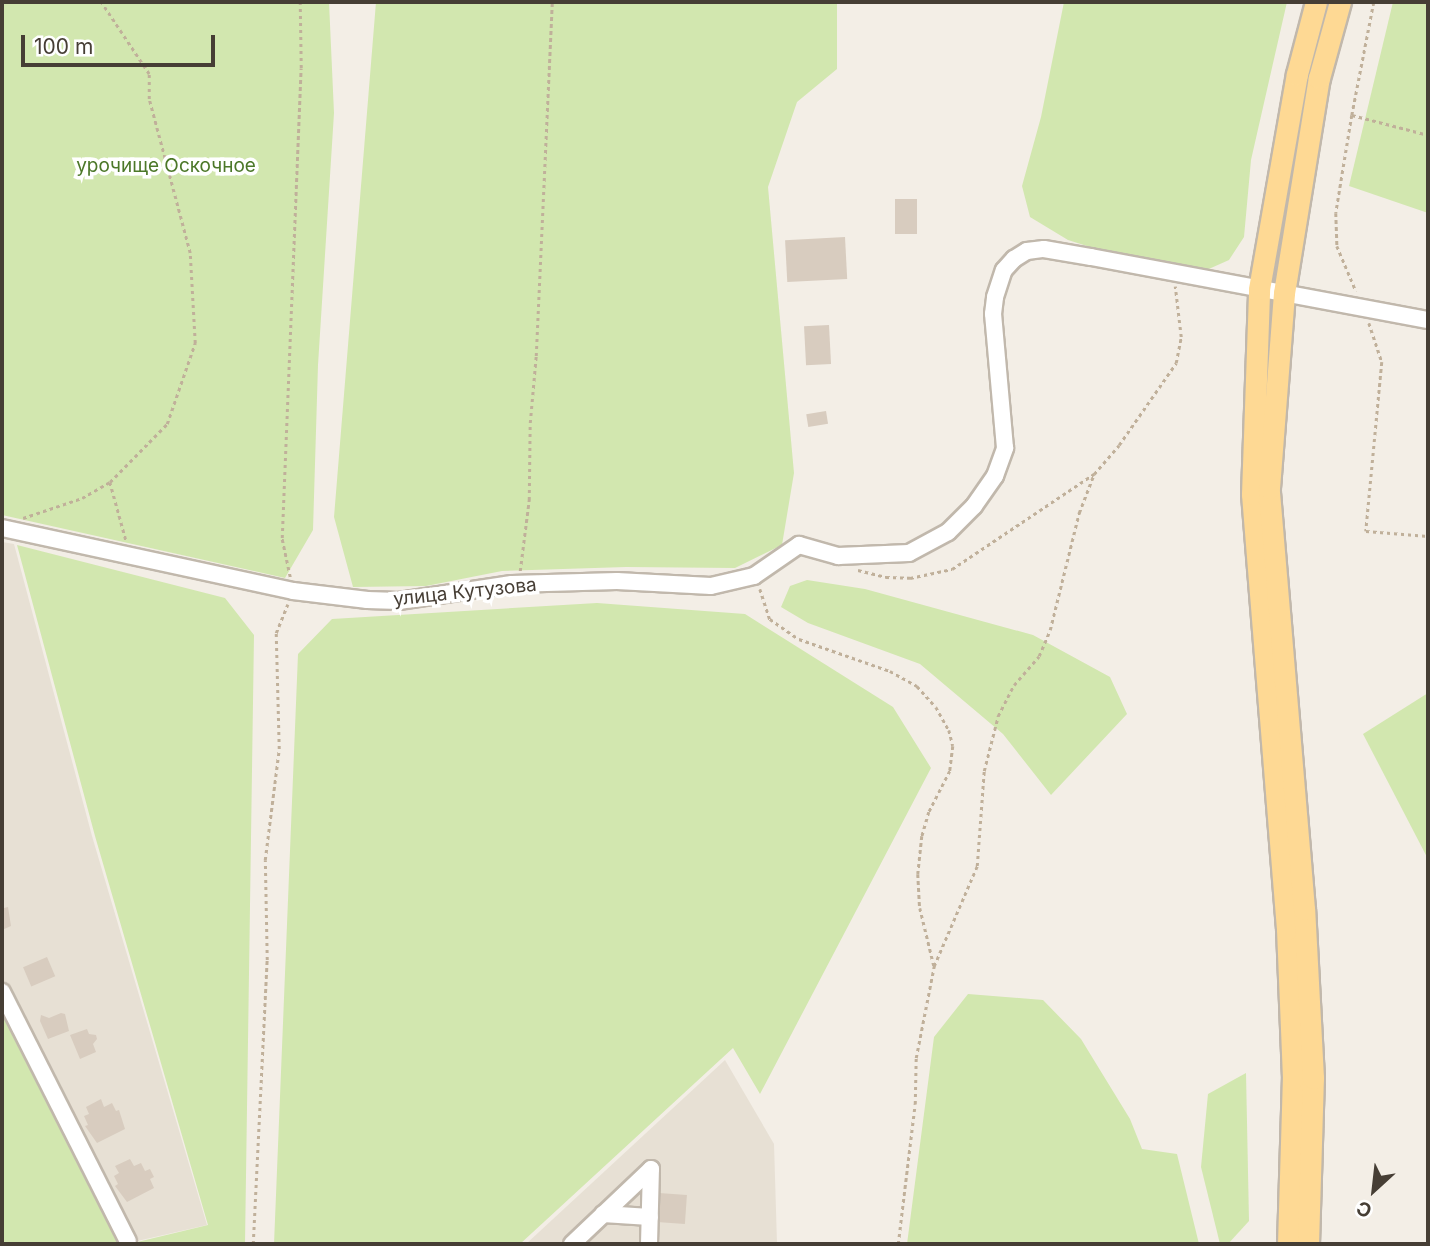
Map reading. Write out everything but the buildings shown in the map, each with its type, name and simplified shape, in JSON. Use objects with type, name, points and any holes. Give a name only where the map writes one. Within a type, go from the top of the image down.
[{"type":"main road","points":[[1288,1244],[1293,1078],[1287,929],[1252,494],[1259,289],[1297,74],[1316,2]]},
{"type":"main road","points":[[1308,1244],[1313,1078],[1304,909],[1269,488],[1284,293],[1319,78],[1340,2]]},
{"type":"street","name":"улица Кутузова","points":[[9,529],[293,592],[399,601],[523,584],[617,581],[711,586],[754,576],[799,545],[838,556],[909,553],[948,532],[974,506],[995,476],[1005,448],[993,314],[998,284],[1004,270],[1014,258],[1027,251],[1044,249],[1173,272]]},
{"type":"street","points":[[1173,272],[1428,320]]},
{"type":"street","points":[[2,992],[128,1241]]},
{"type":"street","points":[[572,1244],[651,1169],[649,1244]]},
{"type":"street","points":[[603,1214],[650,1217]]},
{"type":"path","points":[[9,529],[23,517],[82,498],[110,482],[167,424],[195,343],[190,253],[149,99],[149,74],[101,2]]},
{"type":"path","points":[[254,1244],[267,960],[265,860],[279,748],[276,633],[293,592],[282,538],[301,68],[300,2]]},
{"type":"path","points":[[523,584],[520,570],[529,500],[530,423],[536,356],[552,2]]},
{"type":"path","points":[[1374,2],[1352,115],[1428,135]]},
{"type":"path","points":[[855,569],[886,577],[910,578],[952,569],[1094,474],[1119,445],[1176,363],[1181,337],[1173,272]]},
{"type":"path","points":[[898,1244],[915,1104],[916,1058],[934,966],[977,866],[984,771],[998,716],[1014,685],[1039,656],[1050,630],[1079,513],[1094,474]]},
{"type":"path","points":[[110,482],[126,536],[125,553]]},
{"type":"path","points":[[1366,531],[1428,536]]},
{"type":"path","points":[[754,576],[770,619],[799,639],[890,671],[917,686],[936,707],[950,730],[953,746],[950,771],[929,812],[922,836],[918,874],[920,908],[934,966]]},
{"type":"shaded area","points":[[2,542],[14,544],[92,836],[207,1225],[133,1242],[2,987]]},
{"type":"shaded area","points":[[725,1060],[774,1144],[777,1244],[526,1244]]},
{"type":"green space","name":"урочище Оскочное","points":[[2,2],[329,2],[334,113],[318,365],[313,530],[285,578],[2,515]]},
{"type":"green space","points":[[376,2],[837,2],[837,69],[797,102],[768,187],[794,473],[782,545],[735,568],[626,567],[502,571],[426,586],[353,587],[334,517]]},
{"type":"green space","points":[[1064,2],[1287,2],[1251,160],[1244,237],[1229,260],[1202,272],[1163,270],[1068,240],[1030,217],[1022,186],[1041,117]]},
{"type":"green space","points":[[1393,2],[1428,2],[1428,213],[1349,186]]},
{"type":"green space","points":[[17,545],[225,598],[254,635],[245,1244],[129,1244],[208,1225],[95,836]]},
{"type":"green space","points":[[807,580],[865,589],[1033,635],[1110,677],[1127,714],[1051,795],[1003,734],[920,664],[808,623],[781,607],[790,586]]},
{"type":"green space","points":[[597,603],[745,614],[893,707],[931,768],[760,1094],[733,1048],[520,1244],[274,1244],[298,654],[332,619]]},
{"type":"green space","points":[[1428,693],[1428,859],[1363,734]]},
{"type":"green space","points":[[968,994],[1043,1000],[1081,1039],[1130,1119],[1142,1149],[1177,1154],[1199,1244],[907,1244],[934,1037]]},
{"type":"green space","points":[[2,1000],[125,1244],[2,1244]]},
{"type":"green space","points":[[1246,1073],[1249,1221],[1228,1244],[1220,1244],[1201,1167],[1208,1094]]}]
